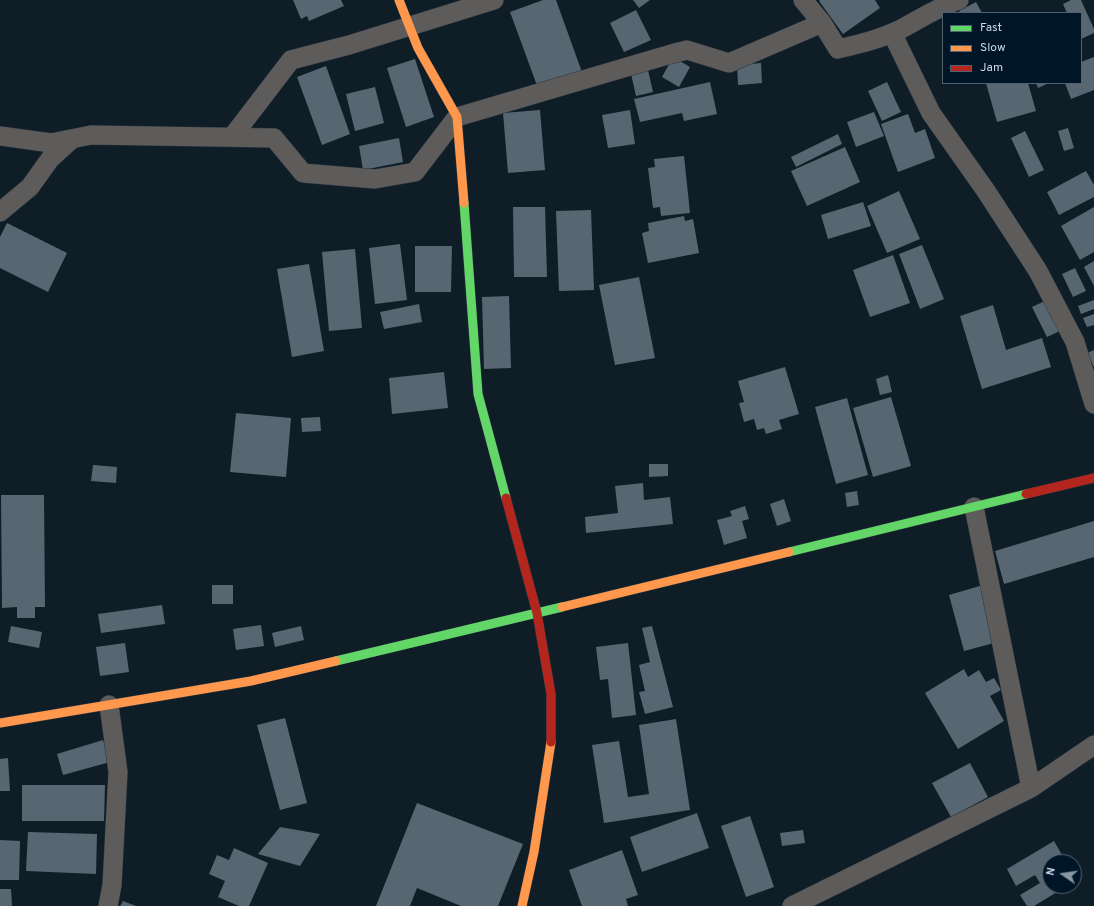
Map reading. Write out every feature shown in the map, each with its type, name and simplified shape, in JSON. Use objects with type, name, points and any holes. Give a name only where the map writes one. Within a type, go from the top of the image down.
[{"type":"street","points":[[400,0],[418,48],[457,117],[478,394],[537,613],[551,694],[552,736],[534,852],[522,906]]},
{"type":"street","points":[[232,137],[291,60],[349,45],[494,0]]},
{"type":"street","points":[[804,0],[822,23],[838,49],[865,43],[900,30],[945,5],[959,0]]},
{"type":"street","points":[[0,136],[51,143],[90,135],[274,138],[303,173],[374,179],[415,172],[457,117],[687,50],[730,63],[822,23]]},
{"type":"street","points":[[892,33],[931,113],[986,191],[1038,271],[1075,342],[1094,404]]},
{"type":"street","points":[[0,212],[30,187],[50,159],[72,138]]},
{"type":"street","points":[[0,723],[251,681],[1094,478]]},
{"type":"street","points":[[974,507],[1031,788]]},
{"type":"street","points":[[108,906],[112,885],[118,772],[109,705]]},
{"type":"street","points":[[792,906],[1031,788],[1094,745]]},
{"type":"building","points":[[293,0],[341,0],[344,6],[309,21],[307,16],[301,19]]},
{"type":"building","points":[[543,0],[556,0],[583,75],[539,91],[510,12]]},
{"type":"building","points":[[633,0],[650,0],[639,8]]},
{"type":"building","points":[[875,0],[880,8],[843,34],[819,1]]},
{"type":"building","points":[[1071,0],[1081,0],[1094,29],[1094,33],[1082,39],[1082,12],[1067,12],[1063,4]]},
{"type":"building","points":[[976,2],[981,12],[960,12]]},
{"type":"building","points":[[636,10],[651,40],[624,52],[610,23]]},
{"type":"building","points":[[673,57],[690,67],[679,87],[662,77]]},
{"type":"building","points":[[1094,57],[1094,90],[1071,99],[1065,84],[1082,84],[1082,62]]},
{"type":"building","points":[[415,59],[434,117],[406,127],[387,68]]},
{"type":"building","points":[[761,63],[762,83],[738,85],[737,65]]},
{"type":"building","points":[[326,66],[350,134],[322,145],[297,77]]},
{"type":"building","points":[[648,70],[653,92],[636,96],[631,74]]},
{"type":"building","points":[[710,82],[717,114],[684,121],[682,113],[640,122],[634,99]]},
{"type":"building","points":[[887,82],[901,112],[882,121],[868,91]]},
{"type":"building","points":[[986,84],[1028,84],[1036,111],[997,122]]},
{"type":"building","points":[[1036,84],[1047,84],[1038,88]]},
{"type":"building","points":[[375,87],[384,123],[355,131],[346,94]]},
{"type":"building","points":[[540,110],[545,170],[508,173],[503,113]]},
{"type":"building","points":[[630,110],[635,144],[608,148],[602,115]]},
{"type":"building","points":[[874,112],[884,136],[856,147],[847,122]]},
{"type":"building","points":[[908,114],[915,133],[925,129],[935,158],[898,172],[881,124]]},
{"type":"building","points":[[1068,128],[1074,148],[1064,151],[1058,131]]},
{"type":"building","points":[[1025,131],[1044,170],[1029,177],[1011,138]]},
{"type":"building","points":[[838,134],[842,144],[796,167],[791,157]]},
{"type":"building","points":[[399,138],[403,162],[363,170],[359,146]]},
{"type":"building","points":[[845,147],[860,182],[807,206],[791,171]]},
{"type":"building","points":[[684,156],[690,213],[661,216],[660,207],[653,208],[648,168],[655,167],[654,159]]},
{"type":"building","points":[[1086,171],[1094,185],[1094,197],[1059,215],[1047,192]]},
{"type":"building","points":[[899,191],[920,239],[887,253],[867,206]]},
{"type":"building","points":[[863,202],[871,226],[828,239],[821,215]]},
{"type":"building","points":[[513,207],[545,207],[547,277],[514,277]]},
{"type":"building","points":[[1094,207],[1094,252],[1080,260],[1061,226]]},
{"type":"building","points":[[591,210],[594,290],[559,291],[556,211]]},
{"type":"building","points":[[684,216],[685,221],[693,219],[699,253],[648,263],[642,233],[649,231],[648,223]]},
{"type":"building","points":[[7,223],[67,253],[48,292],[0,268],[0,237]]},
{"type":"building","points":[[400,244],[407,300],[375,304],[369,248]]},
{"type":"building","points":[[922,245],[944,299],[920,309],[899,254]]},
{"type":"building","points":[[415,246],[452,246],[451,292],[415,292]]},
{"type":"building","points":[[355,249],[362,328],[329,331],[322,252]]},
{"type":"building","points":[[893,255],[910,303],[870,317],[853,270]]},
{"type":"building","points":[[1094,261],[1094,286],[1084,267]]},
{"type":"building","points":[[309,264],[324,351],[292,357],[277,269]]},
{"type":"building","points":[[1075,268],[1086,291],[1073,297],[1062,274]]},
{"type":"building","points":[[639,277],[655,358],[615,365],[599,285]]},
{"type":"building","points":[[509,296],[511,368],[484,369],[482,297]]},
{"type":"building","points":[[1047,300],[1062,330],[1047,337],[1032,307]]},
{"type":"building","points":[[1094,300],[1094,309],[1081,314],[1078,306]]},
{"type":"building","points":[[419,304],[422,322],[384,329],[380,312]]},
{"type":"building","points":[[993,305],[1006,350],[1042,338],[1051,367],[982,389],[960,316]]},
{"type":"building","points":[[1094,314],[1094,325],[1087,327],[1083,318]]},
{"type":"building","points":[[1094,350],[1094,367],[1087,353]]},
{"type":"building","points":[[785,367],[799,414],[779,420],[782,429],[766,434],[764,428],[757,430],[754,419],[744,422],[739,403],[744,402],[738,381]]},
{"type":"building","points":[[444,372],[448,408],[392,414],[389,378]]},
{"type":"building","points":[[888,375],[892,392],[880,395],[876,379]]},
{"type":"building","points":[[891,397],[911,466],[873,477],[853,408]]},
{"type":"building","points":[[847,398],[868,475],[836,484],[815,407]]},
{"type":"building","points":[[236,413],[291,418],[286,477],[230,472]]},
{"type":"building","points":[[320,417],[321,431],[302,432],[301,418]]},
{"type":"building","points":[[649,464],[668,464],[668,476],[649,477]]},
{"type":"building","points":[[93,465],[117,467],[116,483],[91,481]]},
{"type":"building","points":[[643,483],[644,500],[670,497],[673,524],[586,533],[585,517],[618,513],[615,486]]},
{"type":"building","points":[[857,491],[859,505],[847,507],[845,493]]},
{"type":"building","points":[[1,495],[44,495],[45,607],[35,607],[35,618],[17,618],[17,607],[2,608]]},
{"type":"building","points":[[784,499],[791,521],[777,526],[770,504]]},
{"type":"building","points":[[745,506],[749,519],[742,521],[747,538],[724,545],[717,520],[732,516],[730,511]]},
{"type":"building","points":[[1094,521],[1094,557],[1004,584],[995,551]]},
{"type":"building","points":[[212,585],[233,585],[233,604],[212,604]]},
{"type":"building","points":[[983,585],[998,642],[964,651],[949,595]]},
{"type":"building","points":[[162,605],[165,624],[101,633],[98,614]]},
{"type":"building","points":[[261,625],[264,646],[236,650],[233,629]]},
{"type":"building","points":[[11,626],[42,632],[39,648],[8,642]]},
{"type":"building","points":[[301,626],[304,640],[275,647],[272,633]]},
{"type":"building","points":[[652,626],[673,707],[645,714],[639,692],[645,691],[639,665],[650,662],[642,628]]},
{"type":"building","points":[[125,643],[129,672],[100,676],[96,647]]},
{"type":"building","points":[[628,643],[636,715],[612,718],[608,679],[600,680],[596,647]]},
{"type":"building","points":[[964,669],[968,677],[979,670],[986,682],[994,678],[1001,690],[990,696],[1004,721],[958,749],[925,693]]},
{"type":"building","points":[[285,718],[307,803],[280,810],[257,725]]},
{"type":"building","points":[[676,719],[690,810],[604,823],[592,745],[619,741],[628,797],[649,794],[639,725]]},
{"type":"building","points":[[103,740],[110,762],[63,775],[57,754]]},
{"type":"building","points":[[8,758],[10,791],[0,791],[0,759]]},
{"type":"building","points":[[970,763],[988,797],[951,817],[932,783]]},
{"type":"building","points":[[22,785],[105,785],[104,821],[22,821]]},
{"type":"building","points":[[417,803],[523,844],[498,906],[461,906],[417,888],[410,906],[376,906]]},
{"type":"building","points":[[697,813],[709,848],[642,872],[630,837]]},
{"type":"building","points":[[750,816],[774,887],[746,897],[721,826]]},
{"type":"building","points":[[280,827],[320,834],[300,866],[258,854]]},
{"type":"building","points":[[803,830],[805,843],[782,846],[780,833]]},
{"type":"building","points":[[28,832],[97,834],[96,874],[26,871]]},
{"type":"building","points":[[0,840],[20,841],[19,880],[0,880]]},
{"type":"building","points":[[1054,841],[1061,854],[1042,854],[1042,894],[1054,894],[1034,906],[1027,906],[1020,895],[1040,883],[1035,875],[1016,886],[1007,869]]},
{"type":"building","points":[[234,848],[268,863],[249,906],[239,906],[218,897],[225,881],[209,874],[217,855],[229,860]]},
{"type":"building","points":[[622,850],[638,895],[626,899],[628,906],[582,906],[569,870]]},
{"type":"building","points":[[0,889],[11,889],[12,906],[0,906]]},
{"type":"building","points":[[123,901],[136,906],[120,906]]},
{"type":"traffic: fast","points":[[464,203],[478,394],[506,498]]},
{"type":"traffic: fast","points":[[789,552],[1026,494]]},
{"type":"traffic: fast","points":[[336,661],[562,607]]},
{"type":"traffic: slow","points":[[399,0],[418,48],[457,117],[464,203]]},
{"type":"traffic: slow","points":[[562,607],[789,552]]},
{"type":"traffic: slow","points":[[0,723],[251,681],[336,661]]},
{"type":"traffic: slow","points":[[522,906],[534,852],[551,742]]},
{"type":"traffic: jam","points":[[1026,494],[1094,478]]},
{"type":"traffic: jam","points":[[506,498],[537,613],[551,694],[551,742]]}]
